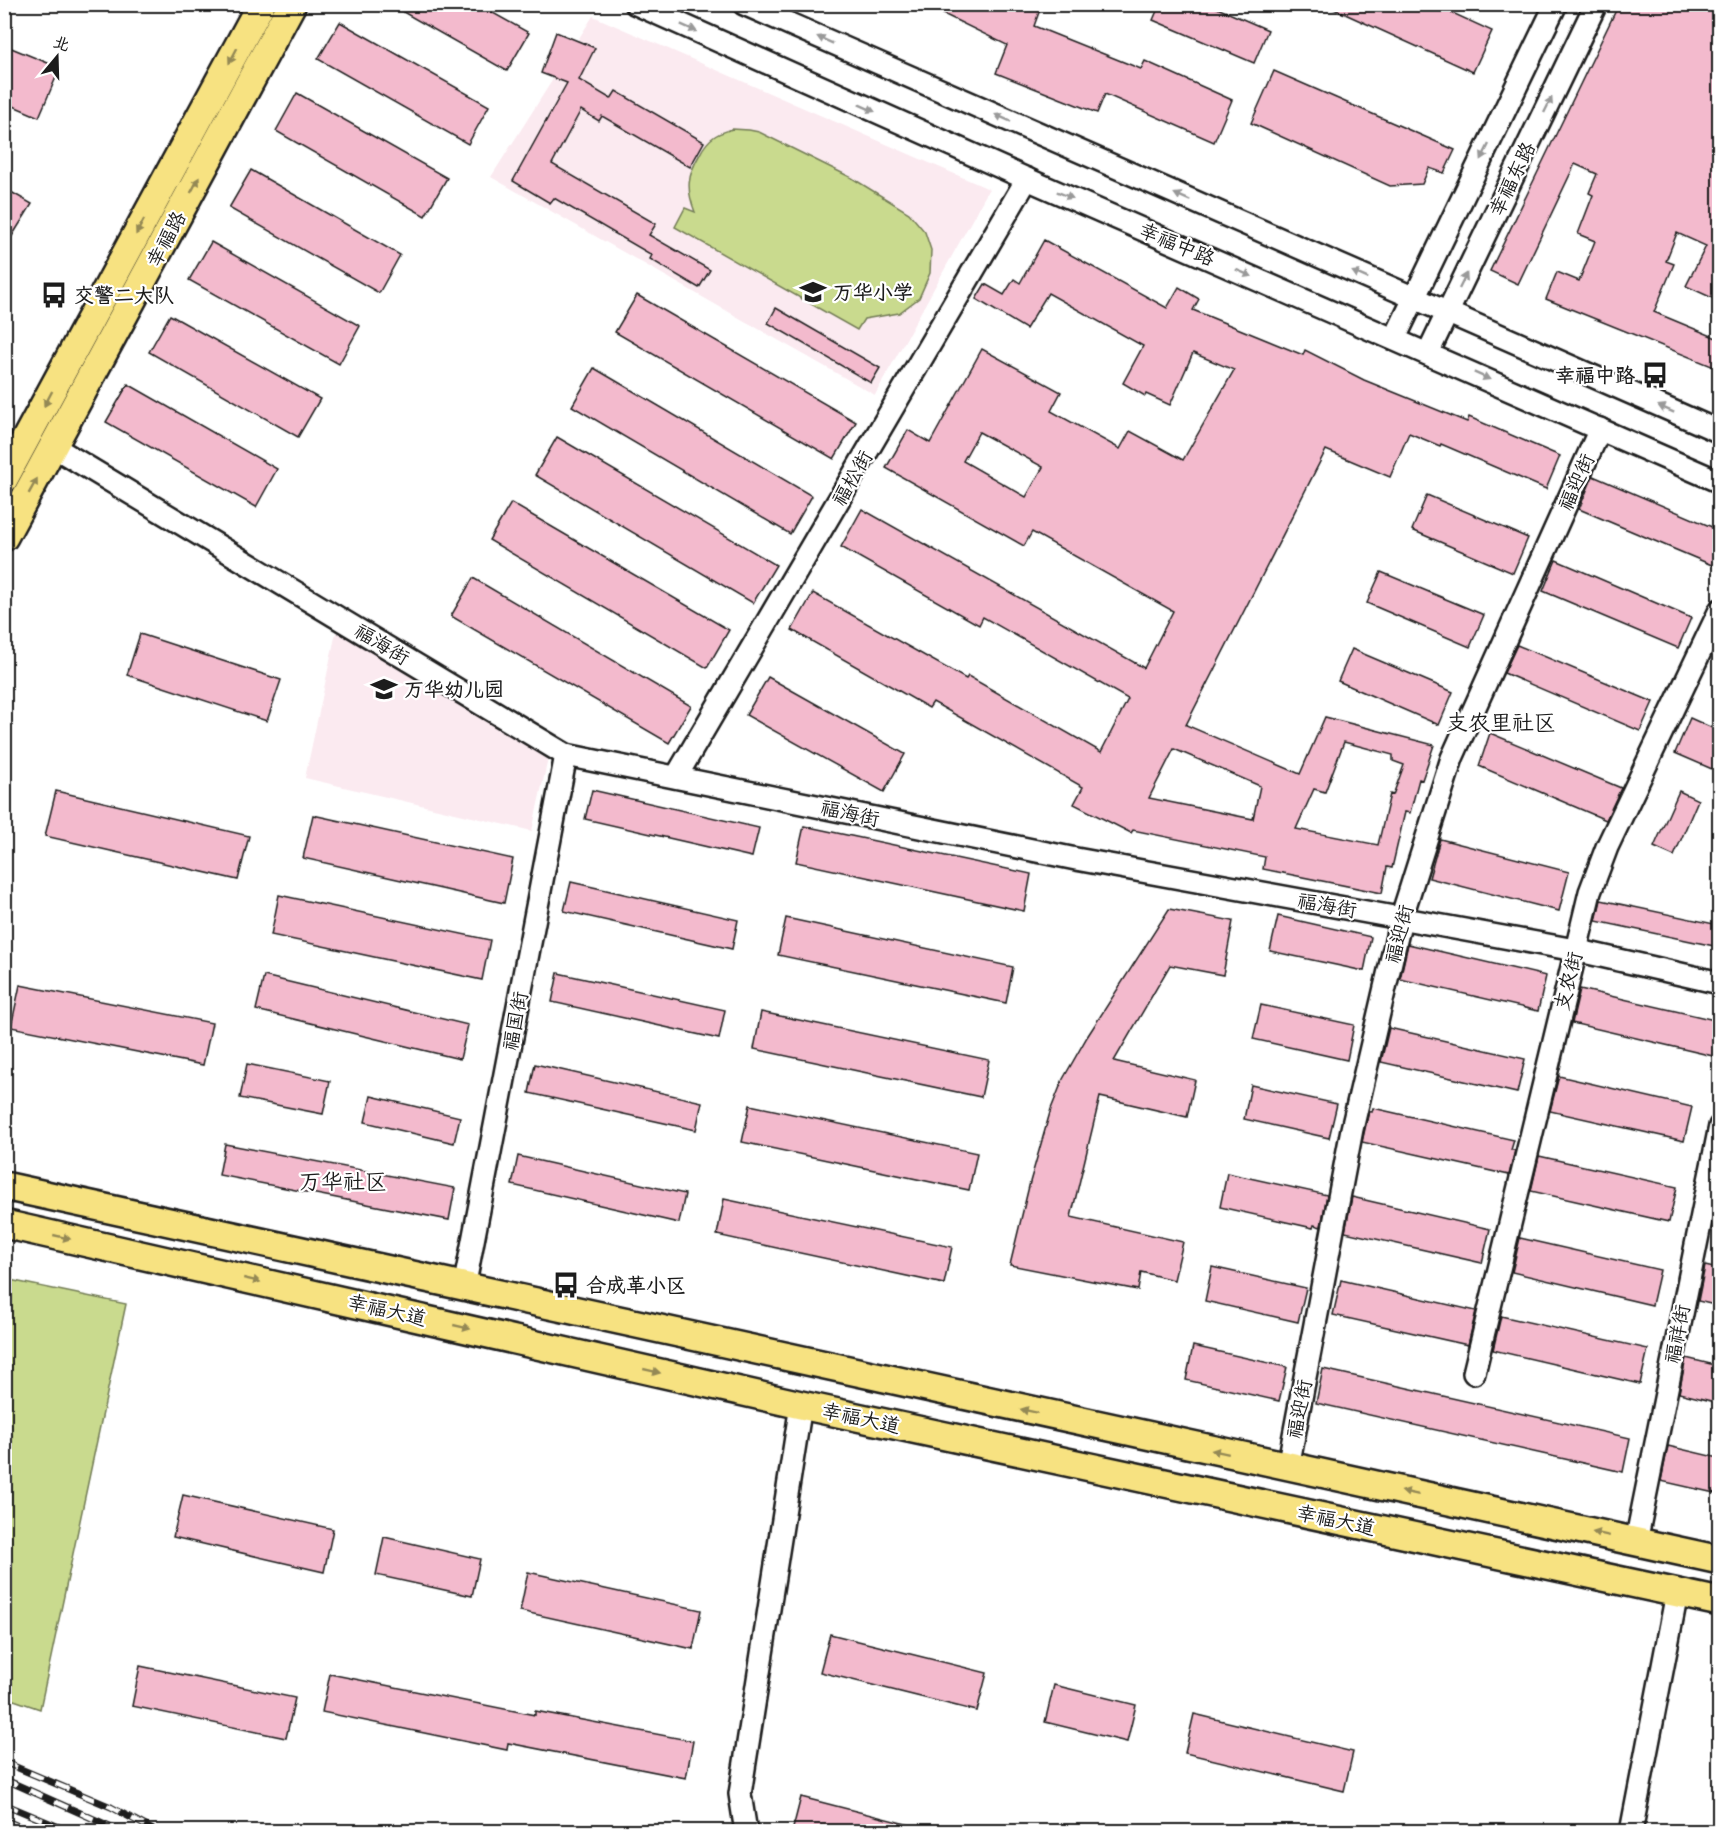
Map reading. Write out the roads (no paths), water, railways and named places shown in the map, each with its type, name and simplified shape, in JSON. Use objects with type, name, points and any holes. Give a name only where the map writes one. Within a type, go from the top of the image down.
[{"type":"main road","name":"幸福路","points":[[4,478],[261,4]]},
{"type":"main road","name":"幸福路","points":[[4,537],[292,4]]},
{"type":"main road","name":"幸福大道","points":[[4,1186],[1719,1560]]},
{"type":"main road","name":"幸福大道","points":[[4,1224],[801,1405],[1719,1602]]},
{"type":"street","name":"幸福中路","points":[[636,4],[1027,179],[1395,338],[1719,482]]},
{"type":"street","points":[[744,4],[1719,432]]},
{"type":"street","name":"幸福东路","points":[[1395,338],[1556,4]]},
{"type":"street","name":"幸福东路","points":[[1428,353],[1596,4]]},
{"type":"street","name":"福松街","points":[[676,777],[1027,179]]},
{"type":"street","name":"福迎街","points":[[1288,1467],[1352,1129],[1401,919],[1452,758],[1600,429]]},
{"type":"street","name":"福海街","points":[[54,447],[566,755],[1076,859],[1575,950],[1719,983]]},
{"type":"street","name":"支农街","points":[[1474,1373],[1590,892],[1607,847],[1719,609]]},
{"type":"street","name":"福国街","points":[[464,1288],[566,755]]},
{"type":"street","name":"福祥街","points":[[1636,1542],[1719,1126]]},
{"type":"street","points":[[746,1832],[740,1794],[801,1405]]},
{"type":"street","points":[[1631,1832],[1677,1593]]},
{"type":"railway","points":[[4,1762],[111,1807],[157,1832]]},
{"type":"railway","points":[[4,1779],[123,1832]]},
{"type":"railway","points":[[4,1804],[71,1832]]},
{"type":"railway","points":[[4,1820],[33,1832]]},
{"type":"place","name":"万华小学","points":[[813,292]]},
{"type":"place","name":"交警二大队","points":[[54,295]]},
{"type":"place","name":"幸福中路","points":[[1655,375]]},
{"type":"place","name":"万华幼儿园","points":[[384,689]]},
{"type":"place","name":"合成革小区","points":[[566,1285]]},
{"type":"district","name":"支农里社区","points":[[1501,722]]},
{"type":"district","name":"万华社区","points":[[343,1181]]}]
